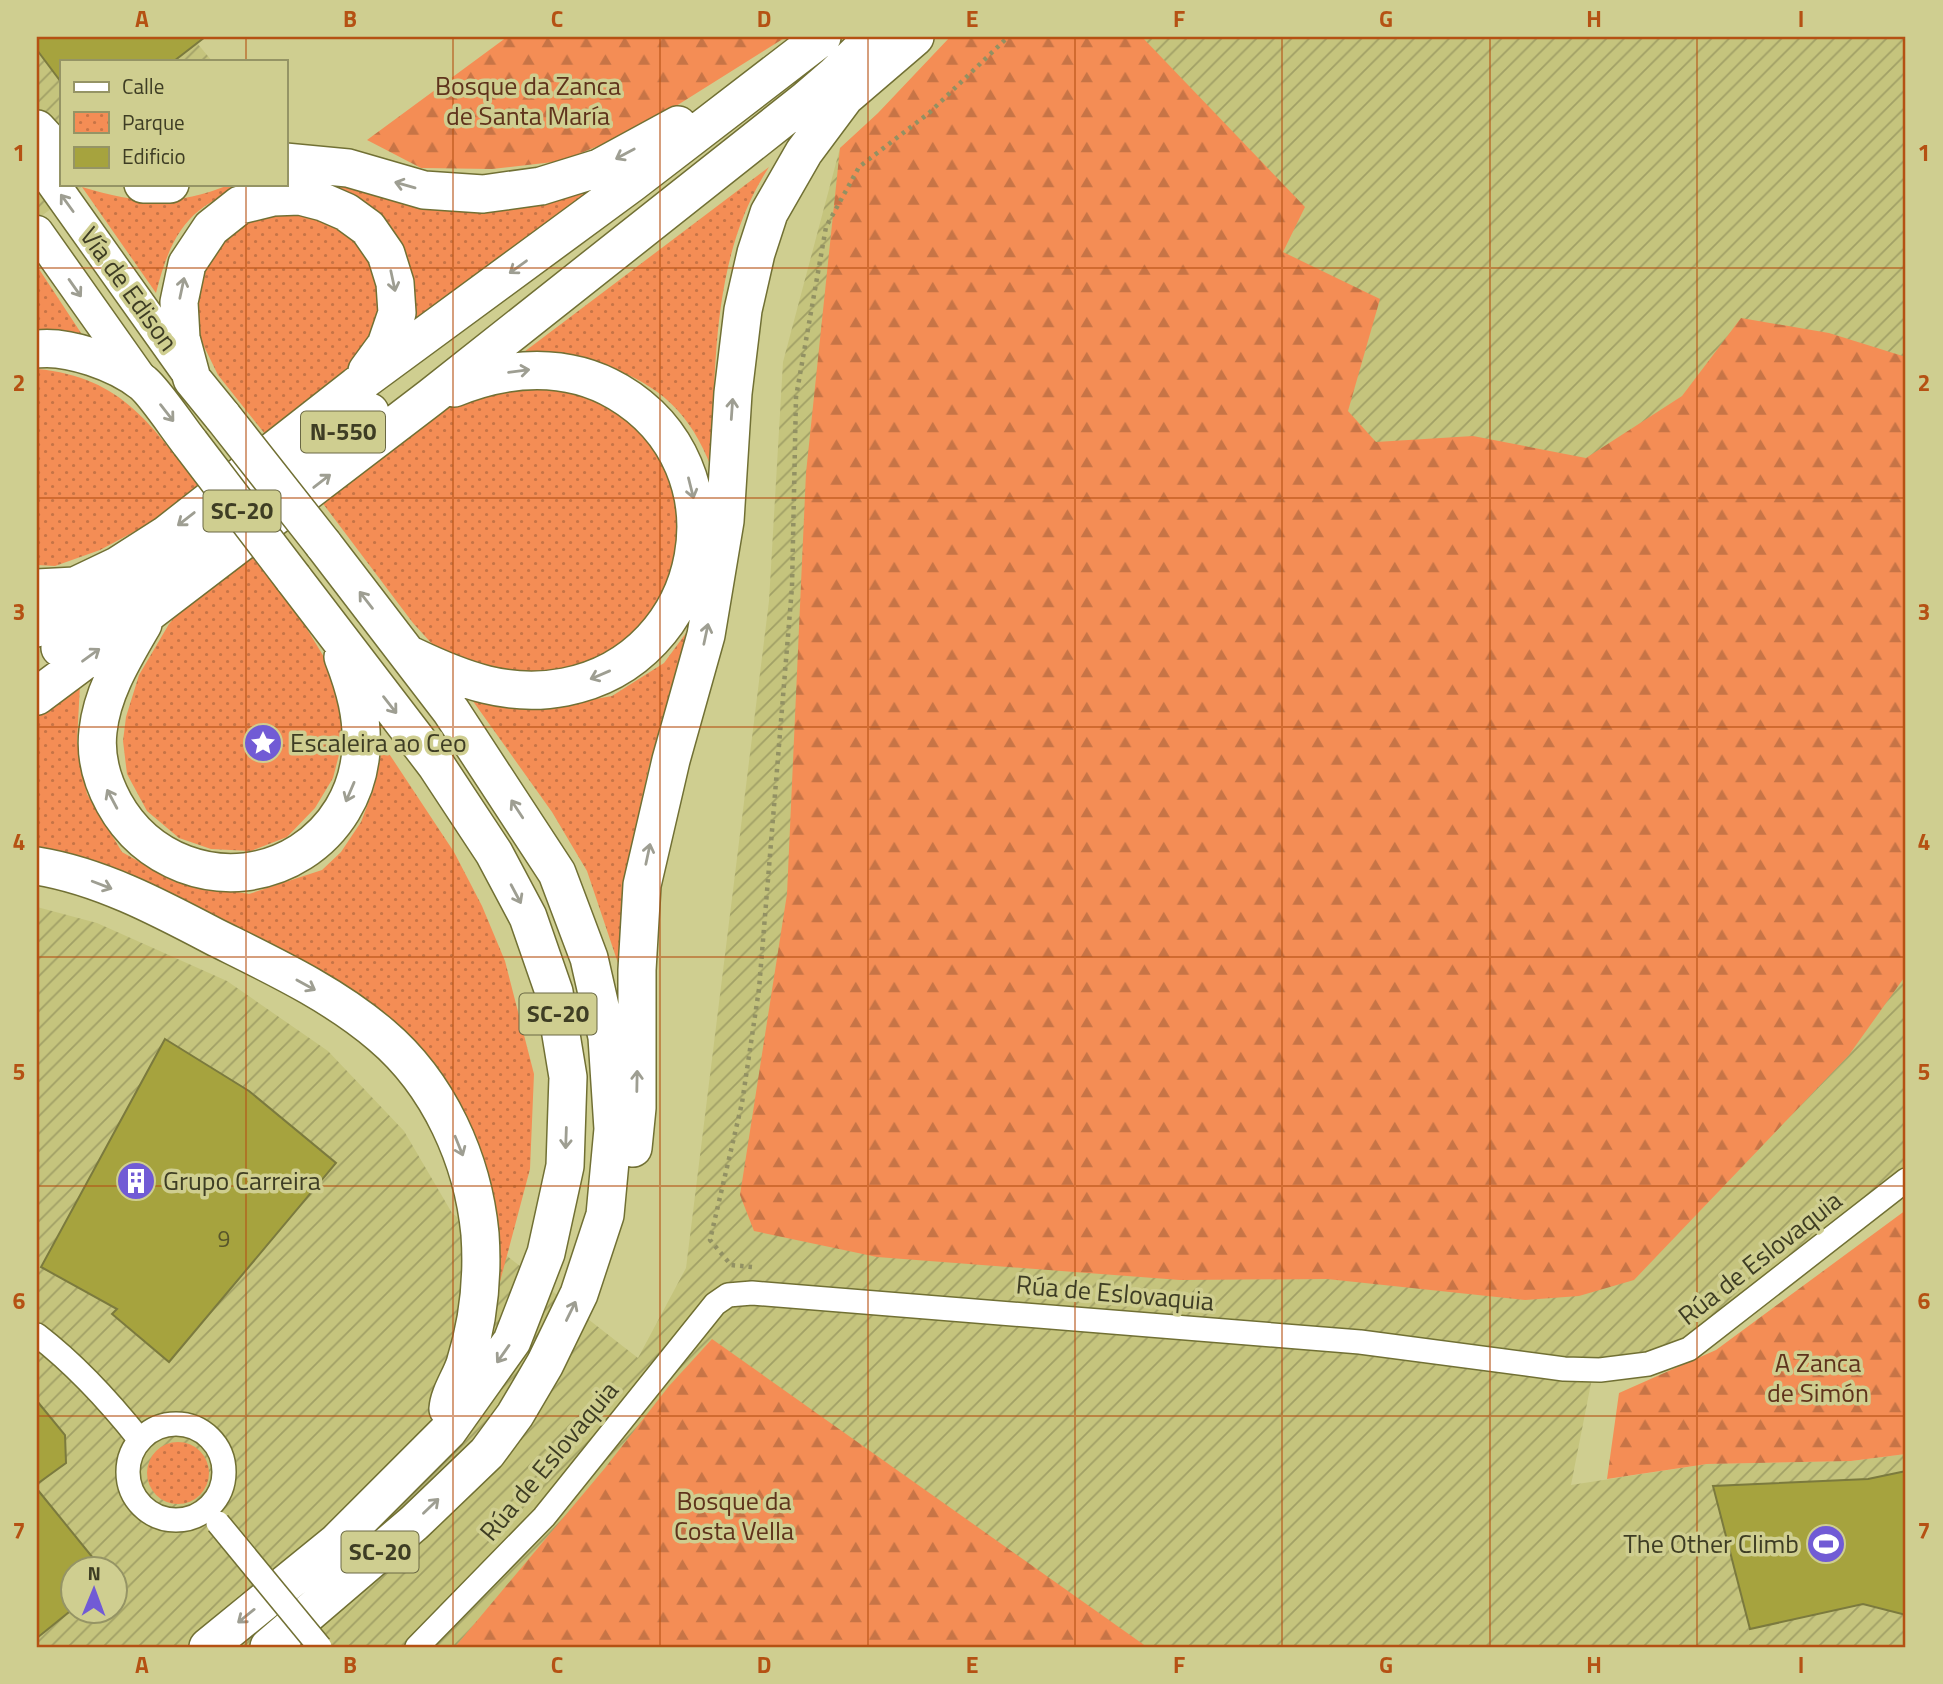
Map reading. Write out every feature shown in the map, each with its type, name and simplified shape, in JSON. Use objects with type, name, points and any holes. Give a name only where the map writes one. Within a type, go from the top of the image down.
[{"type":"highway","points":[[37,588],[75,586],[117,566],[167,534],[356,386],[632,183],[822,37]]},
{"type":"highway","name":"N-550","points":[[37,665],[856,37]]},
{"type":"highway","points":[[37,696],[431,397],[806,100],[874,37]]},
{"type":"highway","points":[[605,1215],[630,1178],[637,1108],[637,970],[642,885],[671,760],[706,635],[725,521],[733,393],[743,310],[756,253],[769,213],[804,152],[845,97],[915,37]]},
{"type":"highway","points":[[287,162],[348,168],[424,190],[483,194],[541,186],[599,168],[791,60]]},
{"type":"highway","points":[[37,129],[60,154]]},
{"type":"highway","points":[[192,379],[181,338],[179,302],[187,264],[211,228],[240,205],[273,197],[300,196],[346,212],[368,228],[386,254],[396,283],[397,313],[386,345],[356,386]]},
{"type":"highway","points":[[37,349],[51,347],[98,358],[144,384]]},
{"type":"highway","points":[[407,654],[455,677],[484,685],[528,690],[566,687],[605,674],[639,652],[666,625],[688,584],[696,545],[695,506],[685,466],[672,443],[665,432],[636,403],[603,383],[567,372],[524,370],[478,378],[431,397]]},
{"type":"highway","name":"Vía de Edison","points":[[192,379],[407,654]]},
{"type":"highway","name":"Vía de Edison","points":[[144,384],[334,632]]},
{"type":"highway","points":[[151,611],[122,659],[108,690],[98,731],[98,762],[107,789],[122,817],[143,841],[171,859],[190,866],[230,874],[262,870],[294,857],[323,836],[344,808],[361,753],[361,723],[354,685],[334,632]]},
{"type":"highway","name":"SC-20","points":[[208,1647],[337,1542],[447,1431],[512,1340],[547,1253],[565,1166],[568,1077],[554,992],[528,917],[494,853],[436,765],[334,632]]},
{"type":"highway","name":"SC-20","points":[[269,1647],[414,1523],[487,1454],[515,1415],[545,1364],[579,1294],[605,1215],[613,1129],[607,1037],[589,958],[558,873],[451,710],[407,654]]},
{"type":"highway","points":[[37,866],[93,881],[137,898],[312,988],[383,1036],[434,1096],[453,1131],[466,1164],[475,1199],[481,1272],[479,1299],[468,1353],[448,1404],[447,1431]]},
{"type":"main road","name":"Vía de Edison","points":[[37,161],[192,379]]},
{"type":"main road","name":"Vía de Edison","points":[[37,232],[144,384]]},
{"type":"main road","points":[[37,629],[117,566]]},
{"type":"street","name":"Rúa de Eslovaquia","points":[[417,1647],[544,1517],[715,1304],[728,1295],[778,1294],[1360,1342],[1564,1369],[1600,1370],[1648,1364],[1689,1349],[1906,1180]]},
{"type":"street","points":[[37,1335],[65,1357],[116,1410],[140,1440]]},
{"type":"street","points":[[167,1424],[183,1424],[198,1429],[211,1438],[220,1451],[225,1467],[224,1482],[213,1516],[178,1521],[162,1519],[147,1511],[136,1500],[128,1469],[131,1454],[140,1440],[152,1430],[167,1424]]},
{"type":"street","points":[[213,1516],[320,1647]]},
{"type":"path","points":[[758,1268],[731,1265],[710,1240],[742,1103],[759,989],[792,587],[796,397],[826,227],[859,167],[929,113],[1008,37]]},
{"type":"shaded area","points":[[37,37],[192,37],[211,60],[60,60],[60,186],[83,186],[37,219]]},
{"type":"shaded area","points":[[975,37],[1906,37],[1906,1173],[1681,1340],[1644,1353],[1596,1358],[1571,1485],[1707,1464],[1851,1461],[1906,1454],[1906,1647],[37,1647],[37,907],[97,923],[227,981],[328,1051],[404,1131],[452,1213],[638,1358],[686,1268],[769,601],[783,362],[840,148]]},
{"type":"green space","name":"Bosque da Zanca de Santa María","points":[[507,37],[786,37],[641,128],[562,161],[492,169],[421,168],[367,140]]},
{"type":"green space","points":[[950,37],[1142,37],[1305,207],[1283,252],[1380,299],[1348,411],[1376,442],[1473,436],[1586,458],[1682,396],[1741,318],[1829,333],[1906,357],[1906,975],[1849,1055],[1634,1280],[1579,1296],[1525,1300],[1327,1279],[1180,1280],[877,1257],[754,1231],[740,1195],[787,894],[806,473],[840,148],[878,113]]},
{"type":"green space","points":[[769,167],[750,201],[726,274],[716,351],[711,467],[703,448],[683,417],[658,392],[642,382],[597,364],[520,355]]},
{"type":"green space","points":[[622,169],[414,329],[406,289],[295,175],[414,204]]},
{"type":"green space","points":[[225,186],[252,186],[218,198],[189,220],[170,251],[156,293],[82,187],[139,200],[174,200]]},
{"type":"green space","points":[[267,205],[342,224],[372,256],[383,309],[356,367],[269,439],[218,375],[194,326],[199,265],[213,241]]},
{"type":"green space","points":[[37,266],[83,336],[37,331]]},
{"type":"green space","points":[[37,369],[92,382],[114,394],[151,426],[202,490],[169,513],[100,550],[55,566],[37,565]]},
{"type":"green space","points":[[522,381],[586,386],[628,412],[679,475],[687,527],[660,620],[584,670],[533,677],[472,669],[434,646],[413,623],[315,493],[417,417]]},
{"type":"green space","points":[[251,554],[293,606],[324,657],[344,707],[342,743],[333,778],[315,808],[287,837],[251,851],[211,849],[179,838],[147,811],[127,774],[123,741],[126,717],[139,675],[169,624],[186,604]]},
{"type":"green space","points":[[689,629],[649,766],[630,855],[623,978],[587,871],[552,812],[470,697],[484,704],[533,710],[612,696],[664,663]]},
{"type":"green space","points":[[80,685],[77,741],[87,794],[122,852],[175,882],[249,894],[322,870],[341,852],[361,822],[374,788],[382,743],[454,852],[482,906],[505,961],[534,1074],[530,1169],[493,1308],[433,1067],[37,851],[37,718]]},
{"type":"green space","name":"A Zanca de Simón","points":[[1906,1210],[1906,1454],[1851,1461],[1707,1464],[1607,1479],[1619,1393],[1716,1350]]},
{"type":"green space","name":"Bosque da Costa Vella","points":[[712,1339],[1147,1647],[455,1647],[605,1468],[669,1386]]},
{"type":"green space","points":[[178,1442],[200,1451],[209,1473],[200,1495],[178,1504],[156,1495],[147,1473],[156,1451]]},
{"type":"building","points":[[37,37],[205,37],[175,60],[60,60],[60,81],[37,50]]},
{"type":"building","points":[[165,1039],[249,1091],[336,1163],[169,1362],[112,1314],[117,1309],[41,1267]]},
{"type":"building","points":[[37,1401],[65,1435],[66,1463],[37,1484]]},
{"type":"building","points":[[1906,1471],[1906,1615],[1863,1604],[1750,1629],[1713,1486],[1868,1479]]},
{"type":"building","points":[[37,1489],[90,1554],[60,1554],[60,1619],[37,1638]]},
{"type":"place","name":"Escaleira ao Ceo","points":[[263,743]]},
{"type":"place","name":"Grupo Carreira","points":[[136,1181]]},
{"type":"place","name":"The Other Climb","points":[[1826,1544]]}]
